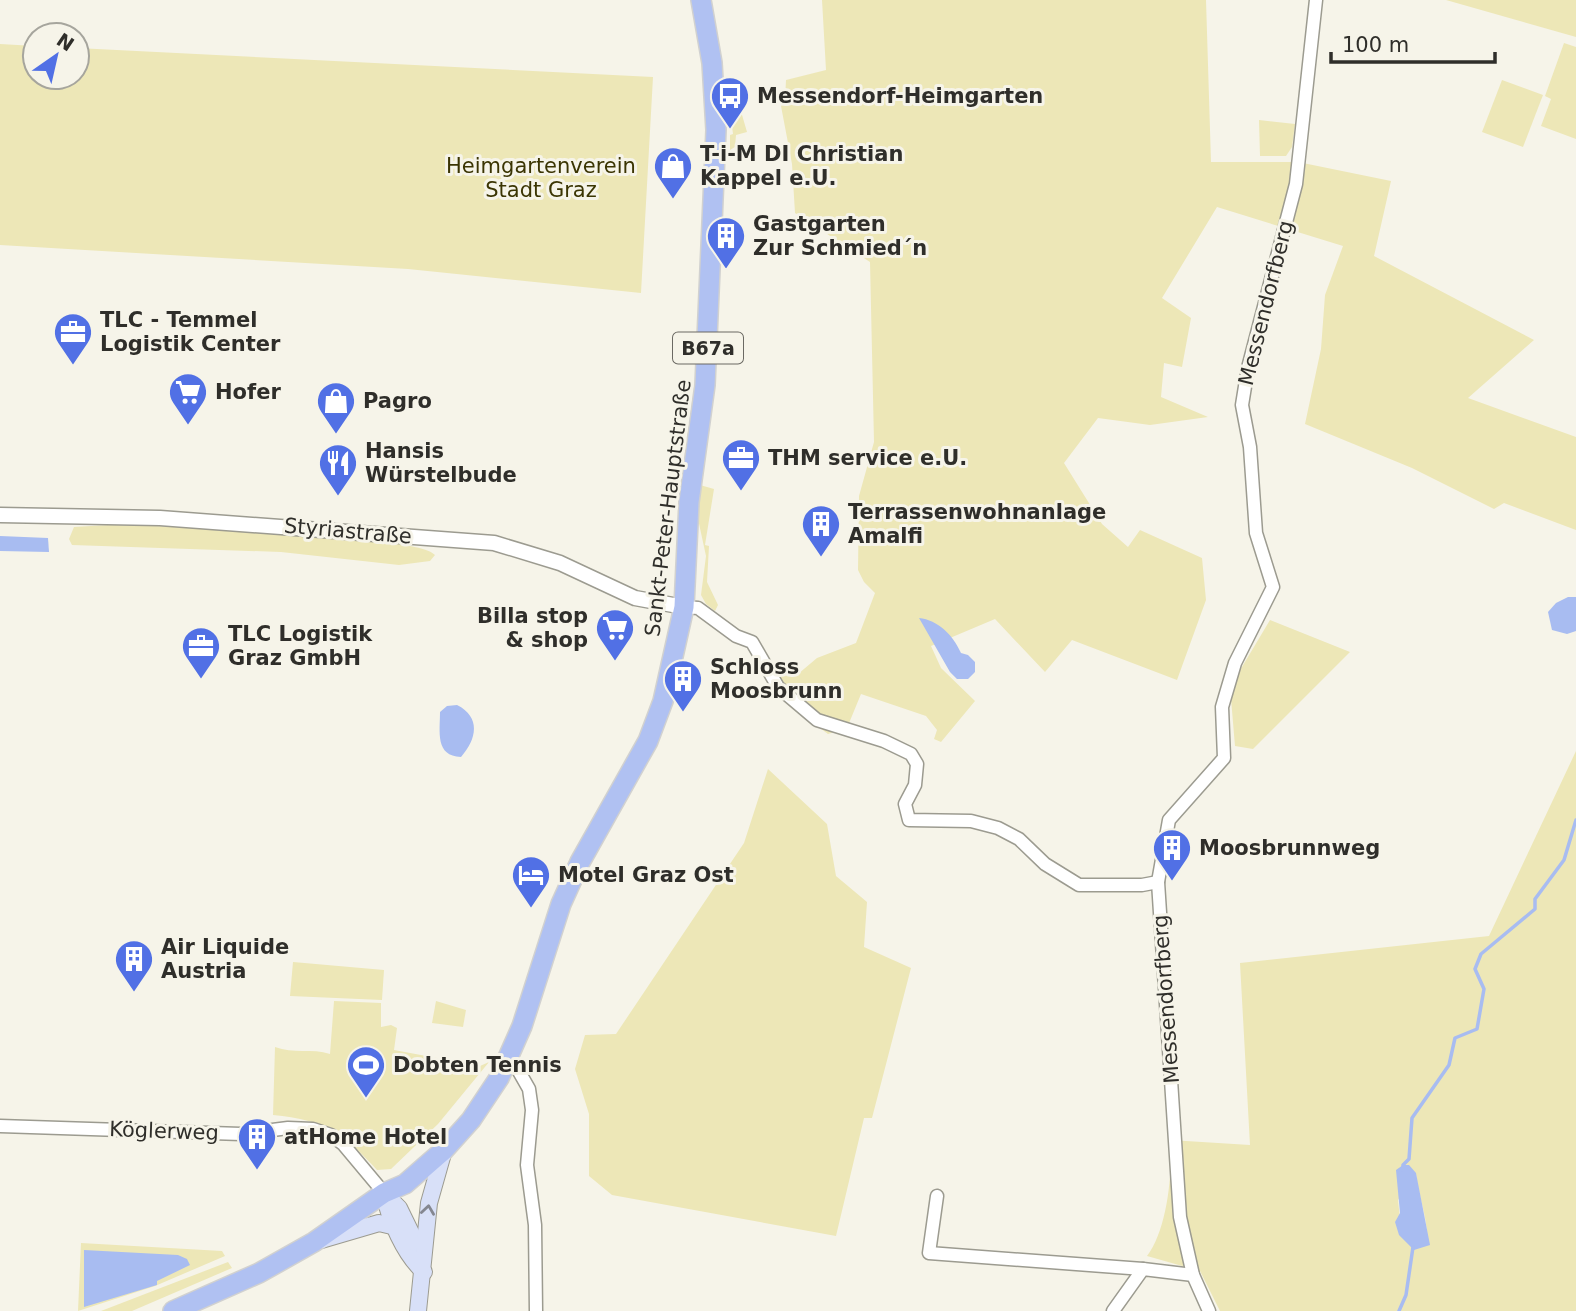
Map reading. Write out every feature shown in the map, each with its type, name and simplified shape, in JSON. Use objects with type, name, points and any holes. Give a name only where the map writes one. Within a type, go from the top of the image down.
[{"type":"main road","name":"Sankt-Peter-Hauptstraße","points":[[418,1311],[432,1191],[444,1150],[471,1120],[506,1063],[566,893],[648,741],[663,701],[684,607],[689,502],[705,385],[716,158],[713,76],[701,0]]},
{"type":"main road","name":"B67a","points":[[173,1311],[259,1273],[314,1242],[384,1193],[405,1184],[444,1150]]},
{"type":"main road","points":[[384,1193],[387,1209],[414,1263],[424,1265]]},
{"type":"main road","points":[[384,1193],[399,1208],[424,1265]]},
{"type":"main road","points":[[314,1242],[379,1223],[396,1227]]},
{"type":"street","name":"Messendorfberg","points":[[1209,1311],[1193,1275],[1180,1216],[1158,882],[1169,820],[1224,758],[1222,707],[1235,663],[1273,587],[1256,533],[1250,447],[1242,405],[1248,368],[1296,184],[1316,0]]},
{"type":"street","name":"Styriastraße","points":[[0,515],[160,518],[494,543],[560,563],[635,598],[684,607]]},
{"type":"street","points":[[684,607],[698,608],[736,636],[752,642],[778,687],[817,720],[884,741],[911,754],[917,764],[915,785],[905,804],[909,820],[971,821],[998,828],[1019,839],[1045,864],[1079,885],[1142,886],[1158,882]]},
{"type":"street","points":[[506,1063],[517,1069],[529,1089],[532,1110],[527,1165],[535,1225],[536,1311]]},
{"type":"street","name":"Köglerweg","points":[[0,1126],[241,1134],[288,1128],[313,1129],[331,1135],[343,1144],[384,1193]]},
{"type":"street","points":[[937,1196],[929,1253],[1193,1275]]},
{"type":"street","points":[[1113,1311],[1143,1269]]},
{"type":"green space","points":[[822,0],[1206,0],[1211,162],[1298,162],[1391,181],[1374,256],[1534,340],[1468,398],[1576,437],[1576,530],[1504,503],[1494,509],[1412,468],[1305,424],[1321,349],[1325,295],[1343,246],[1217,207],[1162,298],[1191,318],[1182,367],[1164,363],[1161,397],[1208,417],[1150,425],[1098,418],[1064,463],[1102,524],[1128,547],[1140,530],[1202,558],[1206,600],[1177,680],[1072,640],[1045,672],[995,619],[931,646],[941,668],[975,701],[941,742],[934,739],[937,730],[926,716],[861,694],[847,728],[828,734],[776,695],[756,660],[798,674],[817,658],[856,643],[875,593],[864,582],[858,570],[859,496],[874,442],[870,262],[795,213],[792,164],[781,106],[785,100],[786,80],[826,70]]},
{"type":"green space","points":[[1446,0],[1576,0],[1576,37]]},
{"type":"green space","points":[[1564,43],[1576,47],[1576,139],[1541,126],[1551,99],[1545,96]]},
{"type":"green space","name":"Heimgartenverein Stadt Graz","points":[[0,44],[21,45],[21,91],[91,91],[91,49],[653,77],[641,293],[408,269],[0,245]]},
{"type":"green space","points":[[1502,80],[1543,95],[1523,147],[1482,132]]},
{"type":"green space","points":[[740,108],[747,132],[736,135],[735,147],[730,150],[730,135],[733,134],[730,110]]},
{"type":"green space","points":[[1259,120],[1295,124],[1292,147],[1286,156],[1260,156]]},
{"type":"green space","points":[[700,485],[714,489],[705,545],[709,546],[707,582],[718,605],[715,611],[706,604],[701,595],[706,556],[698,519]]},
{"type":"green space","points":[[108,525],[336,536],[383,541],[418,548],[435,555],[430,561],[399,565],[281,552],[72,545],[69,539],[74,527]]},
{"type":"green space","points":[[1270,620],[1350,652],[1253,749],[1235,746],[1230,687]]},
{"type":"green space","points":[[1576,751],[1576,1311],[1220,1311],[1200,1271],[1147,1256],[1164,1217],[1170,1168],[1170,1140],[1250,1145],[1240,963],[1489,936]],"holes":[[[1416,1174],[1426,1221],[1427,1237],[1395,1222],[1400,1219],[1398,1200]]]},
{"type":"green space","points":[[768,769],[827,824],[836,876],[867,902],[864,947],[911,968],[872,1118],[864,1118],[836,1236],[612,1195],[589,1176],[589,1114],[575,1069],[585,1035],[616,1034],[744,843]]},
{"type":"green space","points":[[293,962],[384,970],[382,1000],[290,996]]},
{"type":"green space","name":"Dobten Tennis","points":[[334,1001],[381,1003],[381,1027],[391,1025],[397,1028],[394,1050],[480,1066],[489,1062],[438,1124],[391,1169],[377,1170],[354,1146],[332,1130],[306,1120],[273,1115],[275,1047],[330,1054]]},
{"type":"green space","points":[[436,1001],[466,1010],[463,1027],[432,1023]]},
{"type":"green space","points":[[81,1243],[222,1251],[225,1256],[155,1286],[78,1311]]},
{"type":"green space","points":[[228,1262],[232,1268],[132,1311],[101,1311]]},
{"type":"water","points":[[0,536],[48,538],[49,552],[0,551]]},
{"type":"water","points":[[1568,597],[1576,597],[1576,631],[1567,634],[1552,630],[1548,612],[1556,603]]},
{"type":"water","points":[[919,618],[926,619],[944,630],[961,653],[968,655],[975,662],[975,672],[968,679],[957,679],[950,672]]},
{"type":"water","points":[[457,705],[470,716],[474,729],[471,743],[461,757],[453,756],[443,748],[440,735],[440,712],[447,706]]},
{"type":"water","points":[[1403,1165],[1409,1165],[1416,1173],[1430,1245],[1414,1250],[1399,1235],[1395,1222],[1400,1213],[1396,1170]]},
{"type":"water","points":[[84,1250],[178,1255],[187,1259],[190,1265],[157,1281],[157,1285],[84,1307]]},
{"type":"waterway","points":[[1403,1170],[1403,1165],[1409,1159],[1412,1118],[1449,1065],[1455,1038],[1477,1029],[1484,989],[1475,969],[1481,954],[1535,909],[1535,899],[1564,860],[1576,820]]},
{"type":"waterway","points":[[1399,1311],[1406,1295],[1413,1247]]},
{"type":"place","name":"Messendorf-Heimgarten","points":[[730,130]]},
{"type":"place","name":"T-i-M DI Christian Kappel e.U.","points":[[673,200]]},
{"type":"place","name":"Gastgarten Zur Schmied´n","points":[[726,270]]},
{"type":"place","name":"TLC - Temmel Logistik Center","points":[[73,366]]},
{"type":"place","name":"Hofer","points":[[188,426]]},
{"type":"place","name":"Pagro","points":[[336,435]]},
{"type":"place","name":"THM service e.U.","points":[[741,492]]},
{"type":"place","name":"Hansis Würstelbude","points":[[338,497]]},
{"type":"place","name":"Terrassenwohnanlage Amalfi","points":[[821,558]]},
{"type":"place","name":"Billa stop & shop","points":[[615,662]]},
{"type":"place","name":"TLC Logistik Graz GmbH","points":[[201,680]]},
{"type":"place","name":"Schloss Moosbrunn","points":[[683,713]]},
{"type":"place","name":"Moosbrunnweg","points":[[1172,882]]},
{"type":"place","name":"Motel Graz Ost","points":[[531,909]]},
{"type":"place","name":"Air Liquide Austria","points":[[134,993]]},
{"type":"place","name":"Dobten Tennis","points":[[366,1099]]},
{"type":"place","name":"atHome Hotel","points":[[257,1171]]}]
